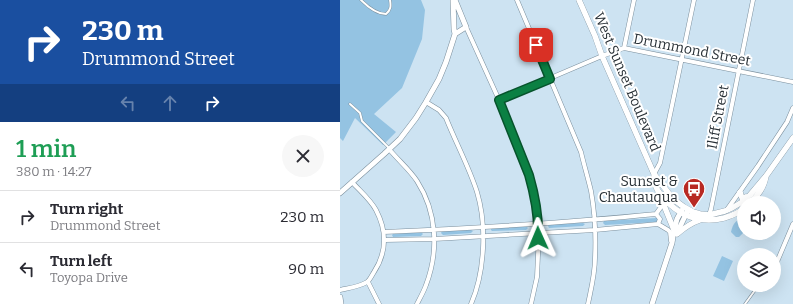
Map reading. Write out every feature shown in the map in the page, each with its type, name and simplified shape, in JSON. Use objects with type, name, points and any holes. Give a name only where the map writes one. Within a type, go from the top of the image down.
[{"type":"main road","name":"West Sunset Boulevard","points":[[579,0],[654,174],[673,199],[686,208],[700,214],[709,215],[726,211],[742,202],[766,176],[793,138]]},
{"type":"main road","name":"West Sunset Boulevard","points":[[654,174],[654,183],[660,194],[671,206],[683,214],[700,220],[716,220],[730,216],[737,212]]},
{"type":"main road","name":"West Sunset Boulevard","points":[[757,196],[765,183],[766,176]]},
{"type":"main road","points":[[740,192],[742,198],[744,199],[750,195]]},
{"type":"main road","points":[[660,194],[675,232],[700,220]]},
{"type":"street","points":[[454,0],[499,100],[529,175],[534,192],[539,233],[537,277],[531,304]]},
{"type":"street","points":[[340,193],[400,139],[426,102],[439,79],[455,34],[454,0]]},
{"type":"street","points":[[517,0],[581,152],[591,192],[595,220],[595,259],[593,281],[588,304]]},
{"type":"street","points":[[624,48],[634,0]]},
{"type":"street","points":[[654,174],[660,163],[694,0]]},
{"type":"street","name":"Iliff Street","points":[[709,215],[753,0]]},
{"type":"street","points":[[455,34],[466,27]]},
{"type":"street","name":"Drummond Street","points":[[499,100],[624,48],[793,82]]},
{"type":"street","points":[[426,102],[439,110],[446,118],[476,189],[482,220],[483,258],[481,271],[471,304]]},
{"type":"street","points":[[726,211],[787,122],[793,108]]},
{"type":"street","points":[[389,149],[411,172],[423,192],[429,206],[434,230],[433,262],[426,286],[417,304]]},
{"type":"street","points":[[340,290],[368,282],[380,262],[385,240],[381,220],[376,210],[352,182]]},
{"type":"street","points":[[384,232],[482,228],[656,214],[661,207],[662,201]]},
{"type":"street","points":[[652,304],[672,243],[678,219],[686,208]]},
{"type":"street","points":[[656,214],[660,219],[658,224]]},
{"type":"street","points":[[385,240],[434,239],[595,230],[658,224],[670,232],[672,243]]},
{"type":"street","points":[[781,252],[793,224]]},
{"type":"street","points":[[368,282],[379,304]]},
{"type":"street","points":[[340,297],[342,304]]},
{"type":"lane","points":[[361,0],[373,10],[382,14],[386,14],[390,11],[390,0]]},
{"type":"lane","points":[[350,104],[360,113],[362,121],[389,149]]},
{"type":"lane","points":[[745,304],[754,292]]},
{"type":"shaded area","points":[[340,0],[421,0],[425,10],[422,39],[402,88],[374,114],[396,132],[383,145],[355,118],[343,141],[340,138]]},
{"type":"shaded area","points":[[657,218],[657,222],[605,225],[603,223],[604,221]]},
{"type":"shaded area","points":[[737,221],[737,237],[731,232]]},
{"type":"shaded area","points":[[549,224],[585,224],[583,226],[549,228],[548,226]]},
{"type":"shaded area","points":[[526,226],[528,228],[526,230],[491,230],[491,228]]},
{"type":"shaded area","points":[[442,231],[473,231],[471,233],[443,235],[441,233]]},
{"type":"shaded area","points":[[421,232],[423,234],[421,236],[393,237],[392,235],[393,234]]},
{"type":"shaded area","points":[[722,256],[733,261],[724,281],[713,276]]},
{"type":"place","name":"Sunset & Chautauqua","points":[[694,208]]},
{"type":"route","points":[[536,45],[550,79],[499,100],[532,184],[539,224],[538,238]]}]
